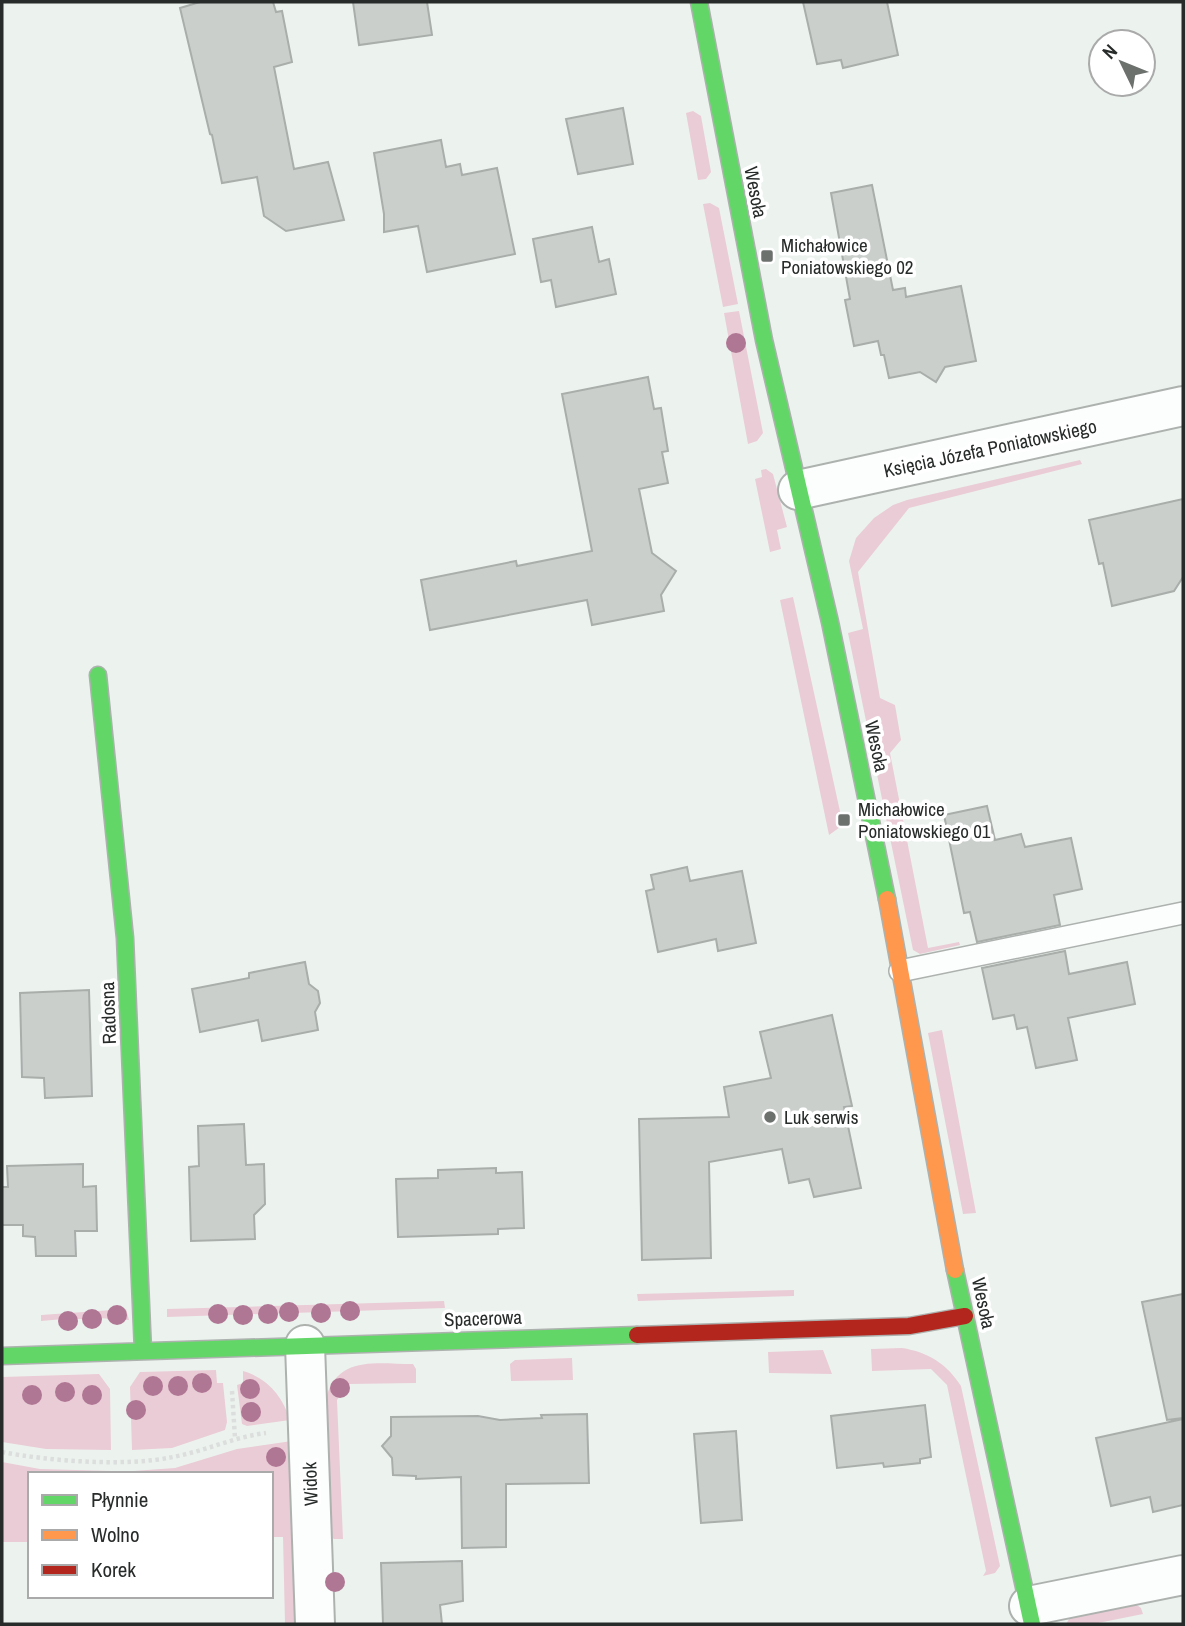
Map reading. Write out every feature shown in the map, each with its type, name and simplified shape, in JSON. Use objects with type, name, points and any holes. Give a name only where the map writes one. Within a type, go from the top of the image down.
[{"type":"street","name":"Wesoła","points":[[699,2],[764,340],[831,622],[965,1316],[1030,1615]]},
{"type":"street","name":"Księcia Józefa Poniatowskiego","points":[[798,490],[1183,405]]},
{"type":"street","name":"Radosna","points":[[98,675],[125,938],[143,1351]]},
{"type":"street","name":"Spacerowa","points":[[2,1356],[909,1326],[965,1316]]},
{"type":"street","name":"Widok","points":[[305,1345],[315,1624]]},
{"type":"street","points":[[1030,1615],[1183,1575]]},
{"type":"lane","points":[[900,971],[1183,913]]},
{"type":"path","points":[[231,1383],[235,1438]]},
{"type":"path","points":[[2,1452],[56,1459],[122,1461],[172,1457],[235,1438],[308,1430]]},
{"type":"shaded area","points":[[693,111],[701,116],[711,172],[706,179],[698,180],[686,113]]},
{"type":"shaded area","points":[[710,203],[719,208],[738,304],[723,307],[703,204]]},
{"type":"shaded area","points":[[739,311],[763,433],[757,441],[748,444],[724,313]]},
{"type":"shaded area","points":[[1080,460],[1082,464],[909,508],[858,572],[880,698],[895,705],[901,740],[890,753],[928,948],[959,942],[960,945],[920,954],[913,950],[848,633],[863,629],[849,561],[856,538],[874,518],[893,505],[907,500]]},
{"type":"shaded area","points":[[766,469],[773,474],[787,527],[777,530],[781,549],[770,552],[755,479],[762,477],[761,470]]},
{"type":"shaded area","points":[[793,597],[843,825],[829,835],[780,600]]},
{"type":"shaded area","points":[[942,1030],[976,1213],[963,1214],[928,1033]]},
{"type":"shaded area","points":[[794,1290],[794,1296],[638,1301],[637,1294]]},
{"type":"shaded area","points":[[444,1301],[445,1308],[167,1317],[167,1309]]},
{"type":"shaded area","points":[[126,1309],[129,1320],[98,1318],[98,1323],[90,1322],[90,1319],[72,1319],[72,1324],[64,1324],[64,1319],[41,1321],[41,1315]]},
{"type":"shaded area","points":[[902,1348],[936,1360],[950,1371],[961,1386],[1000,1566],[995,1573],[983,1576],[986,1571],[947,1385],[931,1369],[872,1371],[871,1349]]},
{"type":"shaded area","points":[[823,1350],[832,1374],[769,1373],[768,1352]]},
{"type":"shaded area","points":[[572,1358],[573,1380],[511,1381],[510,1364],[515,1360]]},
{"type":"shaded area","points":[[413,1364],[416,1369],[416,1383],[349,1384],[337,1400],[343,1539],[334,1539],[329,1536],[326,1398],[332,1384],[349,1368],[360,1365]]},
{"type":"shaded area","points":[[216,1370],[217,1383],[223,1383],[227,1422],[225,1430],[172,1448],[132,1450],[130,1387],[140,1372]]},
{"type":"shaded area","points":[[243,1371],[260,1378],[273,1390],[290,1420],[247,1426],[242,1424],[237,1385],[243,1383]]},
{"type":"shaded area","points":[[99,1374],[110,1389],[111,1450],[46,1449],[2,1442],[2,1377]]},
{"type":"shaded area","points":[[292,1441],[299,1624],[285,1624],[283,1537],[273,1537],[273,1472],[133,1472],[175,1468],[237,1449]]},
{"type":"shaded area","points":[[2,1462],[40,1469],[112,1471],[28,1472],[28,1542],[2,1542]]},
{"type":"shaded area","points":[[1134,1603],[1141,1608],[1143,1614],[1093,1624],[1066,1624],[1071,1616]]},
{"type":"building","points":[[200,2],[273,2],[276,12],[282,11],[292,62],[274,67],[294,169],[328,162],[344,220],[286,231],[264,216],[257,177],[222,183],[180,8]]},
{"type":"building","points":[[353,2],[427,2],[432,35],[359,45]]},
{"type":"building","points":[[803,2],[887,2],[898,55],[843,68],[841,60],[817,64]]},
{"type":"building","points":[[623,108],[633,164],[578,174],[566,119]]},
{"type":"building","points":[[441,140],[446,167],[460,164],[462,175],[497,168],[515,254],[427,272],[418,226],[384,232],[384,214],[374,153]]},
{"type":"building","points":[[872,185],[893,290],[905,288],[906,297],[961,286],[976,361],[945,367],[936,382],[920,372],[889,378],[878,341],[854,346],[845,300],[850,299],[831,193]]},
{"type":"building","points":[[592,227],[599,262],[609,259],[616,294],[556,307],[551,280],[541,282],[533,239]]},
{"type":"building","points":[[648,377],[654,409],[661,408],[668,451],[662,452],[668,483],[639,489],[652,553],[676,571],[661,595],[664,611],[592,625],[587,600],[430,630],[421,580],[516,561],[517,566],[592,551],[562,394]]},
{"type":"building","points":[[1183,499],[1183,577],[1174,591],[1112,606],[1103,563],[1099,564],[1089,520]]},
{"type":"building","points":[[987,806],[995,840],[1021,834],[1025,847],[1071,838],[1082,889],[1054,895],[1060,925],[977,942],[970,912],[964,913],[944,815]]},
{"type":"building","points":[[687,867],[690,881],[742,871],[756,943],[718,951],[716,939],[658,952],[646,891],[654,889],[651,875]]},
{"type":"building","points":[[1065,951],[1069,974],[1127,962],[1135,1004],[1068,1018],[1077,1060],[1036,1068],[1027,1027],[1017,1029],[1014,1015],[993,1019],[982,968]]},
{"type":"building","points":[[305,962],[309,984],[318,991],[320,1003],[315,1012],[318,1030],[262,1041],[258,1020],[200,1032],[192,989],[249,978],[249,973]]},
{"type":"building","points":[[89,990],[92,1096],[45,1098],[44,1078],[22,1077],[20,993]]},
{"type":"building","points":[[832,1015],[852,1106],[844,1107],[861,1188],[814,1197],[809,1179],[789,1183],[782,1149],[709,1162],[711,1258],[642,1260],[639,1119],[729,1117],[724,1087],[771,1078],[760,1032]]},
{"type":"building","points":[[244,1124],[246,1165],[264,1164],[265,1204],[254,1215],[255,1239],[191,1241],[189,1167],[199,1166],[198,1126]]},
{"type":"building","points":[[83,1164],[83,1187],[96,1186],[97,1231],[75,1231],[76,1256],[36,1256],[35,1237],[23,1236],[23,1225],[2,1225],[2,1187],[8,1187],[7,1166]]},
{"type":"building","points":[[496,1168],[496,1173],[522,1172],[524,1228],[498,1229],[498,1234],[398,1237],[396,1179],[438,1178],[438,1170]]},
{"type":"building","points":[[1183,1294],[1183,1418],[1167,1420],[1142,1302]]},
{"type":"building","points":[[925,1405],[931,1457],[920,1459],[920,1463],[884,1467],[883,1463],[837,1468],[831,1416]]},
{"type":"building","points":[[587,1414],[589,1483],[506,1484],[506,1547],[462,1548],[461,1477],[416,1479],[416,1476],[393,1475],[392,1458],[382,1446],[391,1436],[391,1417],[478,1416],[500,1420],[542,1418],[541,1415]]},
{"type":"building","points":[[1183,1419],[1183,1505],[1153,1512],[1150,1497],[1111,1506],[1096,1438]]},
{"type":"building","points":[[736,1431],[742,1520],[701,1523],[694,1434]]},
{"type":"building","points":[[462,1561],[463,1601],[440,1605],[442,1624],[383,1624],[381,1563]]},
{"type":"traffic: fast","points":[[699,2],[764,340],[830,622],[887,899]]},
{"type":"traffic: fast","points":[[98,675],[125,938],[143,1351]]},
{"type":"traffic: fast","points":[[955,1270],[1032,1624]]},
{"type":"traffic: fast","points":[[2,1356],[637,1335]]},
{"type":"traffic: slow","points":[[887,899],[955,1270]]},
{"type":"traffic: jam","points":[[637,1335],[909,1326],[965,1316]]},
{"type":"place","name":"Michałowice Poniatowskiego 02","points":[[767,256]]},
{"type":"place","name":"Michałowice Poniatowskiego 01","points":[[844,820]]},
{"type":"place","name":"Luk serwis","points":[[770,1117]]}]
